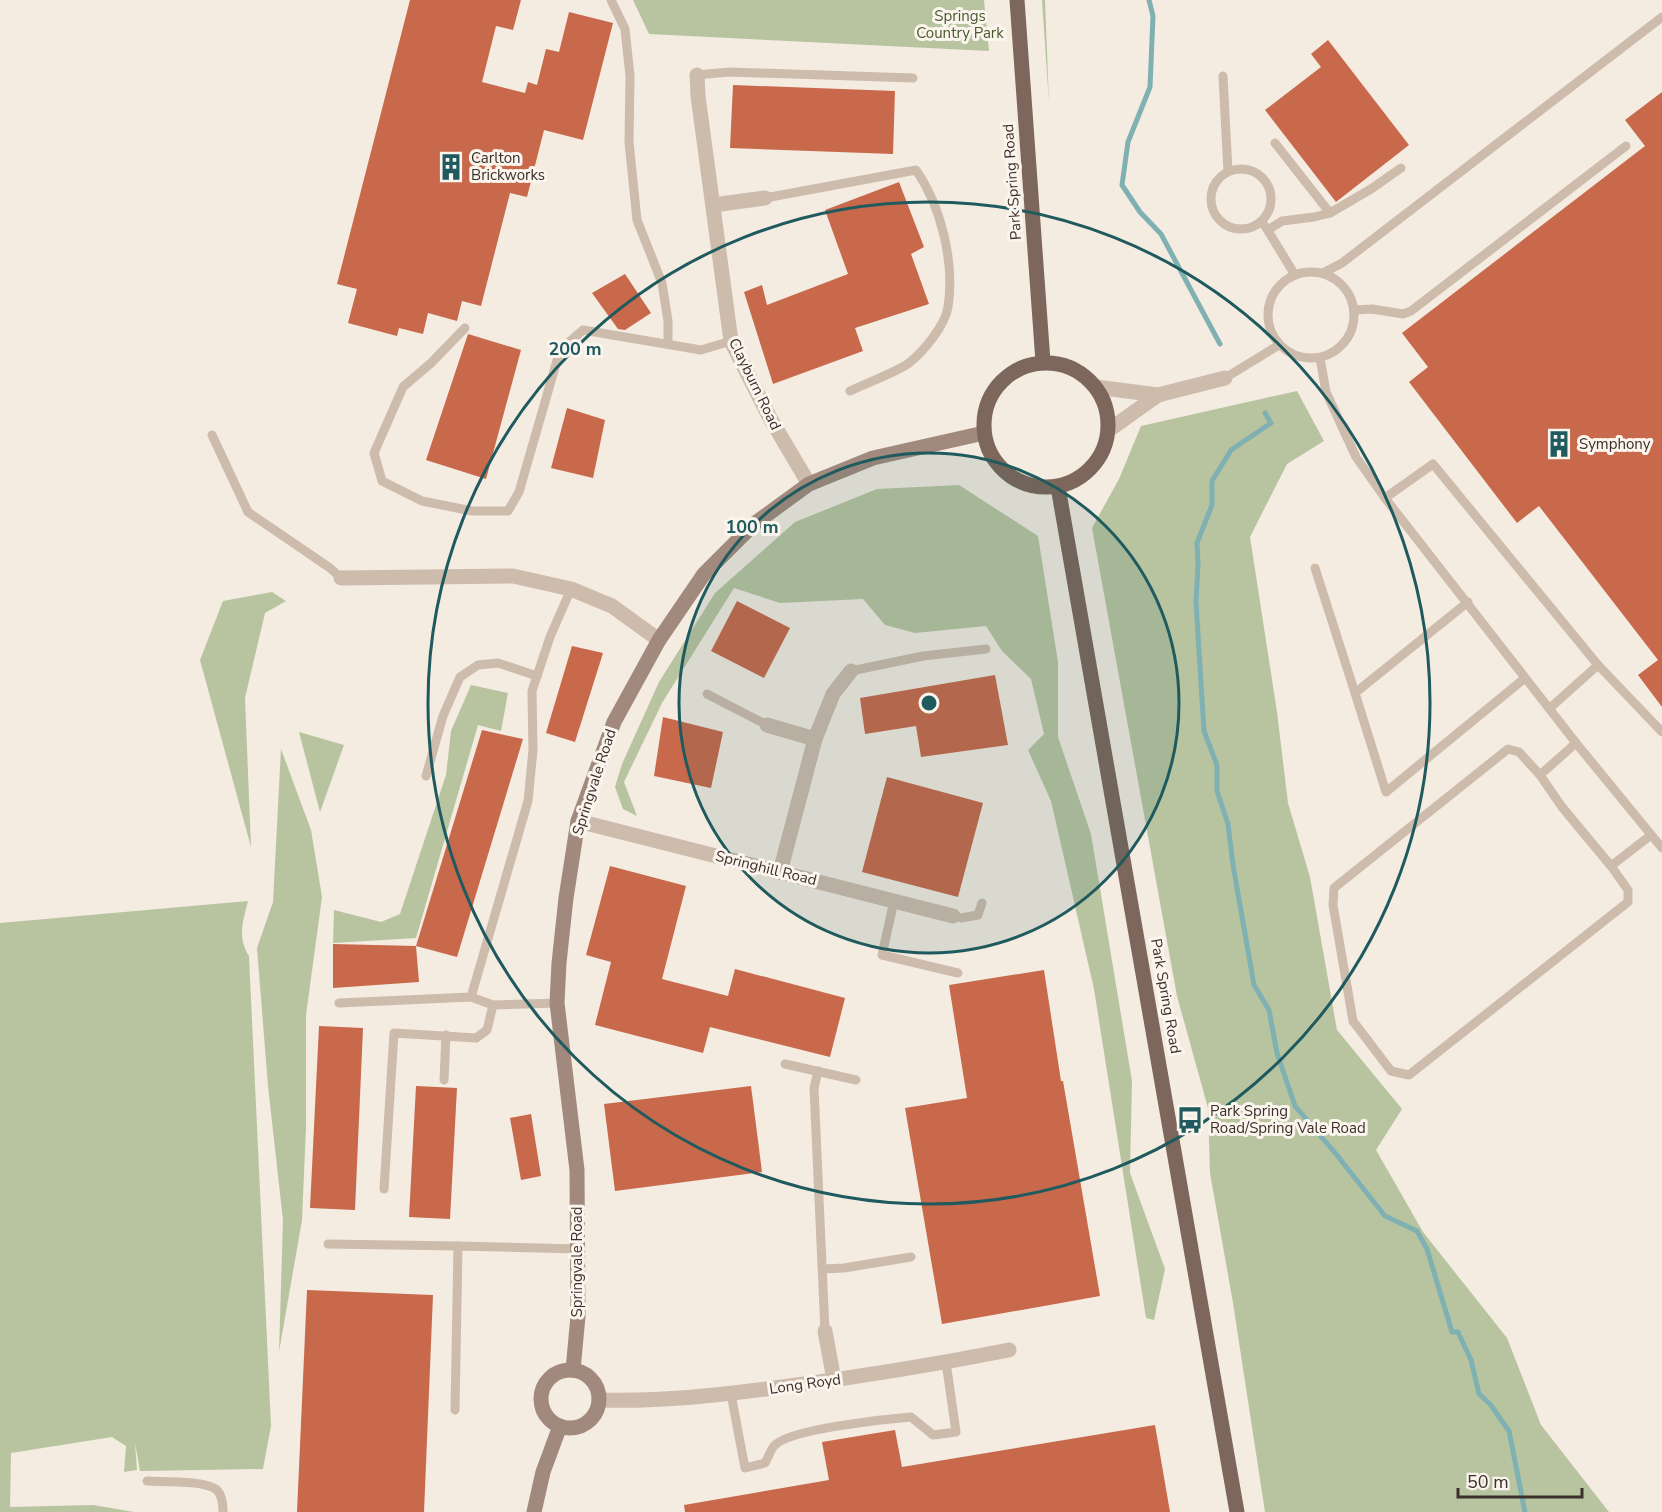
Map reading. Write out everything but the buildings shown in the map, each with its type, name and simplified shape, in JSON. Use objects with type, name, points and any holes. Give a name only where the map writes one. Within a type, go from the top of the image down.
[{"type":"main road","name":"Park Spring Road","points":[[1017,0],[1043,362]]},
{"type":"main road","points":[[1043,362],[1058,363],[1086,376],[1096,387],[1106,407],[1109,430],[1104,450],[1093,467],[1077,480],[1058,487],[1041,488],[1024,484],[1009,476],[997,464],[988,449],[984,433],[984,416],[989,399],[1010,373],[1043,362]]},
{"type":"main road","name":"Park Spring Road","points":[[1058,487],[1238,1512]]},
{"type":"street","name":"Clayburn Road","points":[[697,75],[731,341],[770,418],[809,484]]},
{"type":"street","points":[[713,205],[765,198]]},
{"type":"street","points":[[1109,430],[1158,395],[1225,378]]},
{"type":"street","points":[[1096,387],[1158,395]]},
{"type":"street","name":"Springvale Road","points":[[573,1370],[578,1316],[577,1170],[557,1003],[566,898],[578,821],[614,722],[659,640],[704,574],[754,524],[809,484],[873,458],[984,433]]},
{"type":"street","points":[[341,578],[513,576],[571,589],[612,606],[659,640]]},
{"type":"street","points":[[780,872],[815,739],[833,694],[851,671]]},
{"type":"street","points":[[767,725],[815,739]]},
{"type":"street","name":"Springhill Road","points":[[578,821],[953,916]]},
{"type":"street","points":[[825,1331],[834,1380]]},
{"type":"street","name":"Long Royd","points":[[599,1400],[688,1399],[731,1394],[834,1380],[1009,1350]]},
{"type":"street","points":[[573,1370],[589,1377],[594,1383],[599,1400],[598,1407],[590,1420],[576,1427],[560,1426],[553,1422],[543,1409],[542,1393],[550,1378],[573,1370]]},
{"type":"street","points":[[534,1512],[543,1472],[560,1426]]},
{"type":"lane","points":[[611,0],[625,29],[630,76],[629,142],[637,220],[662,282],[668,321],[668,344]]},
{"type":"lane","points":[[1323,273],[1342,263],[1662,17]]},
{"type":"lane","points":[[697,75],[729,72],[913,78]]},
{"type":"lane","points":[[1223,76],[1228,172]]},
{"type":"lane","points":[[1275,142],[1330,213]]},
{"type":"lane","points":[[1355,310],[1372,309],[1403,314],[1411,311],[1626,146]]},
{"type":"lane","points":[[1264,226],[1271,203],[1266,183],[1259,175],[1249,170],[1228,172],[1214,185],[1211,203],[1219,220],[1235,229],[1264,226],[1282,221],[1314,218],[1330,213],[1401,168]]},
{"type":"lane","points":[[765,198],[916,170],[927,186],[941,225],[947,257],[948,309],[933,338],[908,364],[850,391]]},
{"type":"lane","points":[[1264,226],[1295,275]]},
{"type":"lane","points":[[1309,272],[1323,273],[1344,287],[1351,298],[1355,310],[1354,326],[1347,341],[1335,352],[1320,358],[1305,358],[1291,354],[1279,345],[1269,327],[1268,306],[1278,287],[1295,275],[1309,272]]},
{"type":"lane","points":[[465,328],[431,363],[403,387],[374,453],[382,481],[422,501],[472,511],[508,511],[519,492],[560,350],[583,330],[701,350],[731,341]]},
{"type":"lane","points":[[1225,378],[1279,345]]},
{"type":"lane","points":[[1320,358],[1326,392],[1356,457],[1385,498],[1576,744],[1662,848]]},
{"type":"lane","points":[[212,435],[248,512],[341,578]]},
{"type":"lane","points":[[1385,498],[1433,464],[1598,665],[1662,732]]},
{"type":"lane","points":[[1315,568],[1386,792],[1525,678]]},
{"type":"lane","points":[[471,997],[528,801],[533,750],[531,691],[550,637],[571,589]]},
{"type":"lane","points":[[1355,693],[1468,602]]},
{"type":"lane","points":[[851,671],[923,656],[986,649]]},
{"type":"lane","points":[[426,776],[444,716],[460,678],[478,665],[498,663],[537,676]]},
{"type":"lane","points":[[1550,708],[1598,665]]},
{"type":"lane","points":[[707,694],[767,725]]},
{"type":"lane","points":[[1540,775],[1576,744]]},
{"type":"lane","points":[[1508,749],[1519,752],[1540,775],[1562,807],[1628,890],[1628,902],[1409,1075],[1391,1071],[1353,1021],[1333,905],[1334,888],[1508,749]]},
{"type":"lane","points":[[1611,866],[1651,835]]},
{"type":"lane","points":[[894,901],[882,955],[958,973]]},
{"type":"lane","points":[[953,916],[961,918],[978,915],[982,903]]},
{"type":"lane","points":[[339,1003],[471,997],[493,1005],[557,1003]]},
{"type":"lane","points":[[384,1189],[394,1033],[476,1038],[488,1030],[493,1005]]},
{"type":"lane","points":[[444,1080],[446,1035]]},
{"type":"lane","points":[[784,1064],[856,1080]]},
{"type":"lane","points":[[818,1071],[814,1088],[825,1331]]},
{"type":"lane","points":[[328,1244],[579,1249]]},
{"type":"lane","points":[[455,1410],[458,1246]]},
{"type":"lane","points":[[823,1269],[844,1268],[911,1257]]},
{"type":"lane","points":[[731,1394],[745,1468],[765,1463],[774,1445],[789,1437],[864,1421],[911,1417],[933,1435],[956,1432],[945,1362]]},
{"type":"lane","points":[[147,1481],[204,1484],[215,1488],[219,1493],[223,1512]]},
{"type":"green space","name":"Springs Country Park","points":[[633,0],[984,0],[989,51],[649,34]]},
{"type":"green space","points":[[1042,0],[1045,0],[1049,103]]},
{"type":"green space","points":[[1297,391],[1324,441],[1287,464],[1250,537],[1277,712],[1288,803],[1310,877],[1337,1030],[1402,1109],[1376,1150],[1423,1232],[1507,1338],[1541,1425],[1609,1512],[1265,1512],[1233,1303],[1210,1173],[1208,1108],[1177,996],[1092,528],[1119,479],[1141,426]]},
{"type":"green space","points":[[959,485],[1038,536],[1058,662],[1058,737],[1091,834],[1132,1081],[1130,1173],[1165,1269],[1154,1320],[1146,1318],[1094,989],[1051,801],[1028,750],[1044,734],[1031,679],[1002,651],[986,626],[915,633],[885,625],[863,599],[780,603],[734,588],[662,703],[624,782],[637,816],[623,809],[615,787],[622,764],[659,682],[715,593],[795,522],[877,489]]},
{"type":"green space","points":[[272,592],[286,601],[265,613],[245,698],[251,847],[200,660],[223,601]]},
{"type":"green space","points":[[471,685],[508,693],[501,731],[478,725],[416,938],[333,943],[334,910],[381,922],[400,914],[446,775],[451,731]]},
{"type":"green space","points":[[299,732],[344,745],[320,812]]},
{"type":"green space","points":[[281,749],[311,830],[322,897],[306,1015],[306,1127],[302,1220],[279,1352],[283,1220],[268,1086],[257,948],[273,902]]},
{"type":"green space","points":[[248,901],[242,936],[249,956],[271,1426],[263,1469],[140,1471],[135,1443],[137,1470],[124,1472],[126,1446],[112,1437],[11,1453],[10,1507],[93,1505],[134,1512],[0,1512],[0,923]]},
{"type":"waterway","points":[[1149,0],[1153,16],[1150,87],[1128,142],[1122,185],[1140,212],[1161,234],[1220,344]]},
{"type":"waterway","points":[[1265,413],[1271,423],[1231,450],[1212,481],[1212,505],[1197,543],[1196,602],[1204,731],[1217,765],[1217,791],[1228,824],[1254,985],[1269,1010],[1277,1053],[1295,1106],[1385,1216],[1417,1231],[1427,1249],[1452,1332],[1458,1332],[1471,1360],[1479,1394],[1490,1404],[1509,1431],[1525,1512]]},
{"type":"place","name":"Carlton Brickworks","points":[[451,167]]},
{"type":"place","name":"Symphony","points":[[1559,444]]},
{"type":"place","name":"Park Spring Road/Spring Vale Road","points":[[1190,1120]]}]
